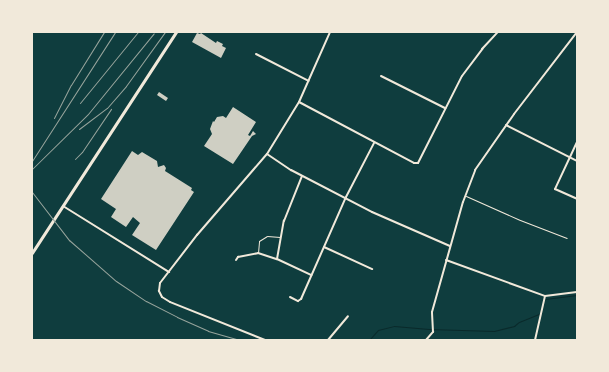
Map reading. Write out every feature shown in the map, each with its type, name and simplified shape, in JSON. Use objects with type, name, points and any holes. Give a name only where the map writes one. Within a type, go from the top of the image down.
[{"type":"main road","points":[[32,254],[176,32]]},
{"type":"street","points":[[265,340],[170,302],[162,297],[159,291],[160,283],[197,235],[267,154],[299,102],[330,32]]},
{"type":"street","points":[[299,102],[374,143],[414,163],[418,163],[433,137],[445,108],[468,68],[498,32]]},
{"type":"street","points":[[426,340],[433,332],[432,312],[450,246],[475,170],[506,125],[577,32]]},
{"type":"street","points":[[256,54],[310,80]]},
{"type":"street","points":[[381,76],[445,108]]},
{"type":"street","points":[[506,125],[577,161]]},
{"type":"street","points":[[577,142],[555,189],[577,199]]},
{"type":"street","points":[[290,297],[298,301],[300,299],[346,197],[374,143]]},
{"type":"street","points":[[267,154],[302,176],[346,197],[372,212],[450,246]]},
{"type":"street","points":[[278,259],[284,221],[302,176]]},
{"type":"street","points":[[63,206],[169,272]]},
{"type":"street","points":[[324,247],[372,269]]},
{"type":"street","points":[[236,260],[238,257],[258,254],[278,259],[311,275]]},
{"type":"street","points":[[446,260],[545,296],[577,292]]},
{"type":"street","points":[[535,340],[545,296]]},
{"type":"street","points":[[328,340],[348,316]]},
{"type":"lane","points":[[466,196],[532,225],[567,238]]},
{"type":"lane","points":[[258,254],[259,241],[267,236],[281,237]]},
{"type":"building","points":[[197,33],[201,33],[216,43],[217,41],[223,44],[222,46],[226,48],[221,58],[192,42]]},
{"type":"building","points":[[159,92],[168,98],[166,101],[157,95]]},
{"type":"building","points":[[233,107],[256,122],[248,135],[250,136],[253,131],[256,134],[252,136],[233,164],[204,146],[212,134],[210,129],[213,121],[214,122],[217,117],[223,116],[226,118]]},
{"type":"building","points":[[132,151],[138,155],[142,152],[157,161],[158,167],[164,165],[166,168],[165,171],[192,188],[191,190],[194,192],[156,250],[132,235],[140,223],[133,217],[126,227],[111,217],[116,209],[101,199]]},
{"type":"waterway","points":[[545,299],[577,295]]},
{"type":"waterway","points":[[369,340],[378,330],[394,326],[429,329],[494,331],[514,326],[519,322],[541,313]]},
{"type":"railway","points":[[54,118],[71,85],[104,32]]},
{"type":"railway","points":[[32,161],[115,32]]},
{"type":"railway","points":[[80,103],[138,32]]},
{"type":"railway","points":[[79,129],[107,108],[126,86],[165,32]]},
{"type":"railway","points":[[32,169],[88,114],[154,33]]},
{"type":"railway","points":[[75,159],[82,152],[111,109]]},
{"type":"railway","points":[[32,192],[69,240],[116,281],[146,301],[177,317],[208,331],[239,340]]}]
